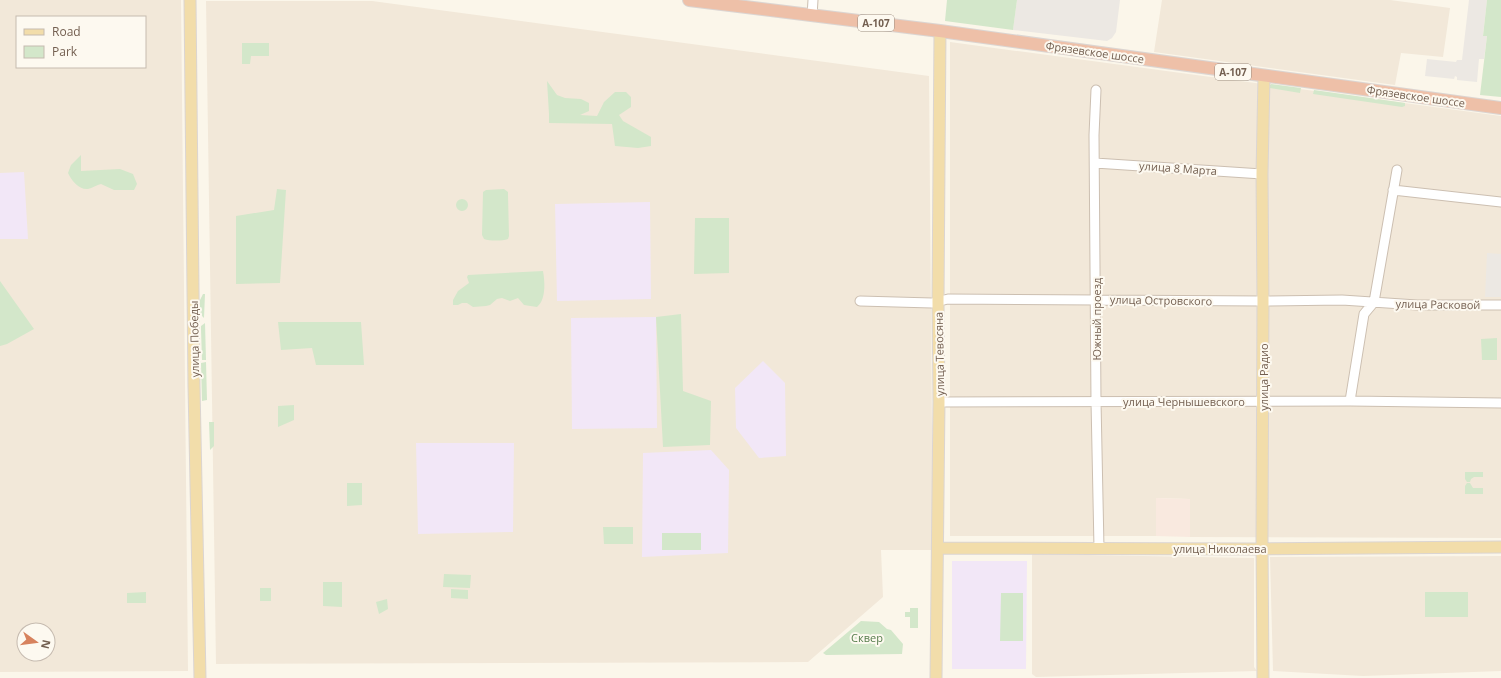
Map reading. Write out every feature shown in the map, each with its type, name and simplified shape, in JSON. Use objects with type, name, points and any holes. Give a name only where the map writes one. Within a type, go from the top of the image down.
[{"type":"highway","name":"Фрязевское шоссе","points":[[689,0],[940,31],[1501,108]]},
{"type":"main road","name":"улица Победы","points":[[190,0],[194,386],[200,678]]},
{"type":"main road","name":"улица Тевосяна","points":[[936,678],[939,402],[943,300],[940,31]]},
{"type":"main road","name":"улица Радио","points":[[1263,678],[1262,174],[1264,76]]},
{"type":"main road","name":"улица Николаева","points":[[938,548],[1501,547]]},
{"type":"street","points":[[812,16],[813,0]]},
{"type":"street","name":"Южный проезд","points":[[1096,90],[1096,401],[1099,548]]},
{"type":"street","name":"улица 8 Марта","points":[[1095,163],[1262,174]]},
{"type":"street","points":[[1350,401],[1364,314],[1374,302],[1397,170]]},
{"type":"street","points":[[1393,190],[1501,202]]},
{"type":"street","name":"улица Островского","points":[[860,300],[932,304],[943,300],[1096,299],[1263,301],[1342,300],[1374,302]]},
{"type":"street","name":"улица Расковой","points":[[1374,302],[1417,305],[1501,305]]},
{"type":"street","name":"улица Чернышевского","points":[[939,402],[1350,401],[1501,403]]},
{"type":"shaded area","points":[[0,0],[181,0],[188,671],[0,672]]},
{"type":"shaded area","points":[[1017,0],[1120,0],[1116,32],[1112,38],[1107,41],[1013,30]]},
{"type":"shaded area","points":[[1162,0],[1390,0],[1450,8],[1443,57],[1401,53],[1395,85],[1154,52]]},
{"type":"shaded area","points":[[1469,0],[1487,0],[1483,35],[1487,36],[1484,59],[1479,59],[1477,82],[1457,80],[1457,77],[1455,76],[1454,79],[1425,76],[1427,59],[1456,62],[1457,60],[1462,60]]},
{"type":"shaded area","points":[[206,1],[372,1],[929,76],[933,550],[881,550],[883,597],[808,662],[216,664]]},
{"type":"shaded area","points":[[950,42],[1501,116],[1501,538],[1190,537],[1190,499],[1156,498],[1156,536],[950,536]]},
{"type":"shaded area","points":[[24,172],[28,239],[0,239],[0,173]]},
{"type":"shaded area","points":[[650,202],[651,299],[557,301],[555,204]]},
{"type":"shaded area","points":[[1487,253],[1501,254],[1501,297],[1485,297]]},
{"type":"shaded area","points":[[656,317],[657,428],[572,429],[571,318]]},
{"type":"shaded area","points":[[763,361],[785,383],[786,456],[759,458],[736,428],[735,388]]},
{"type":"shaded area","points":[[416,443],[514,443],[513,532],[418,534]]},
{"type":"shaded area","points":[[711,450],[729,470],[728,553],[642,557],[643,453]]},
{"type":"shaded area","points":[[1156,498],[1190,499],[1190,537],[1156,536]]},
{"type":"shaded area","points":[[1032,554],[1254,558],[1254,667],[1257,671],[1036,677],[1032,674]]},
{"type":"shaded area","points":[[1501,556],[1501,671],[1363,676],[1273,671],[1270,557]]},
{"type":"shaded area","points":[[952,561],[1027,561],[1026,669],[952,669]]},
{"type":"green space","points":[[947,0],[1017,0],[1013,30],[945,21]]},
{"type":"green space","points":[[1487,0],[1501,0],[1501,97],[1480,95],[1487,36],[1483,36]]},
{"type":"green space","points":[[242,43],[269,43],[269,56],[251,56],[250,64],[242,64]]},
{"type":"green space","points":[[547,81],[557,95],[565,98],[581,99],[589,103],[589,111],[580,115],[597,116],[604,102],[615,92],[626,92],[631,97],[631,107],[619,115],[623,121],[651,137],[651,146],[638,148],[615,146],[612,124],[549,123]]},
{"type":"green space","points":[[1271,84],[1301,88],[1300,93],[1270,88],[1269,86]]},
{"type":"green space","points":[[1314,90],[1405,103],[1405,106],[1402,107],[1313,94]]},
{"type":"green space","points":[[81,155],[81,171],[120,169],[133,174],[137,184],[134,190],[114,190],[101,184],[88,189],[82,188],[71,179],[68,173],[71,165]]},
{"type":"green space","points":[[277,189],[286,190],[280,283],[236,284],[236,216],[274,210]]},
{"type":"green space","points":[[504,189],[508,192],[508,239],[484,239],[482,235],[483,192],[486,190]]},
{"type":"green space","points":[[462,199],[466,201],[468,205],[466,209],[462,211],[458,209],[456,205],[458,201]]},
{"type":"green space","points":[[695,218],[729,218],[729,273],[694,274]]},
{"type":"green space","points":[[543,271],[543,295],[540,304],[537,307],[524,305],[518,298],[510,301],[502,298],[497,299],[490,305],[486,306],[473,307],[467,303],[453,305],[453,300],[458,291],[469,283],[467,277],[468,275]]},
{"type":"green space","points":[[0,281],[34,329],[7,344],[0,346]]},
{"type":"green space","points":[[203,294],[205,294],[204,318],[200,314],[200,300]]},
{"type":"green space","points":[[681,314],[683,391],[711,401],[710,445],[663,447],[656,317]]},
{"type":"green space","points":[[278,322],[361,322],[364,365],[316,365],[312,348],[281,350]]},
{"type":"green space","points":[[205,323],[206,360],[202,360],[201,326]]},
{"type":"green space","points":[[1497,338],[1497,360],[1482,360],[1481,339]]},
{"type":"green space","points":[[206,362],[207,400],[202,401],[201,363]]},
{"type":"green space","points":[[294,405],[294,420],[278,427],[278,406]]},
{"type":"green space","points":[[209,422],[214,422],[214,446],[210,450]]},
{"type":"green space","points":[[1465,472],[1483,472],[1483,477],[1474,477],[1470,482],[1467,482],[1465,479]]},
{"type":"green space","points":[[347,483],[362,483],[362,505],[347,506]]},
{"type":"green space","points":[[1467,483],[1470,483],[1473,488],[1483,488],[1483,494],[1465,494],[1465,486]]},
{"type":"green space","points":[[603,527],[633,527],[633,544],[604,544]]},
{"type":"green space","points":[[662,533],[701,533],[701,550],[662,550]]},
{"type":"green space","points":[[444,574],[471,575],[470,588],[443,587]]},
{"type":"green space","points":[[323,582],[342,582],[342,607],[323,606]]},
{"type":"green space","points":[[260,588],[271,588],[271,601],[260,601]]},
{"type":"green space","points":[[451,589],[468,590],[468,599],[451,598]]},
{"type":"green space","points":[[146,592],[146,603],[127,603],[127,593]]},
{"type":"green space","points":[[1425,592],[1468,592],[1468,617],[1425,617]]},
{"type":"green space","points":[[1001,593],[1023,593],[1023,641],[1000,641]]},
{"type":"green space","points":[[387,599],[388,609],[379,614],[376,602]]},
{"type":"green space","points":[[910,608],[918,608],[918,628],[910,628],[910,617],[905,617],[905,612],[910,612]]},
{"type":"green space","name":"Сквер","points":[[861,621],[879,622],[887,629],[891,630],[903,644],[902,654],[826,655],[823,653]]}]
